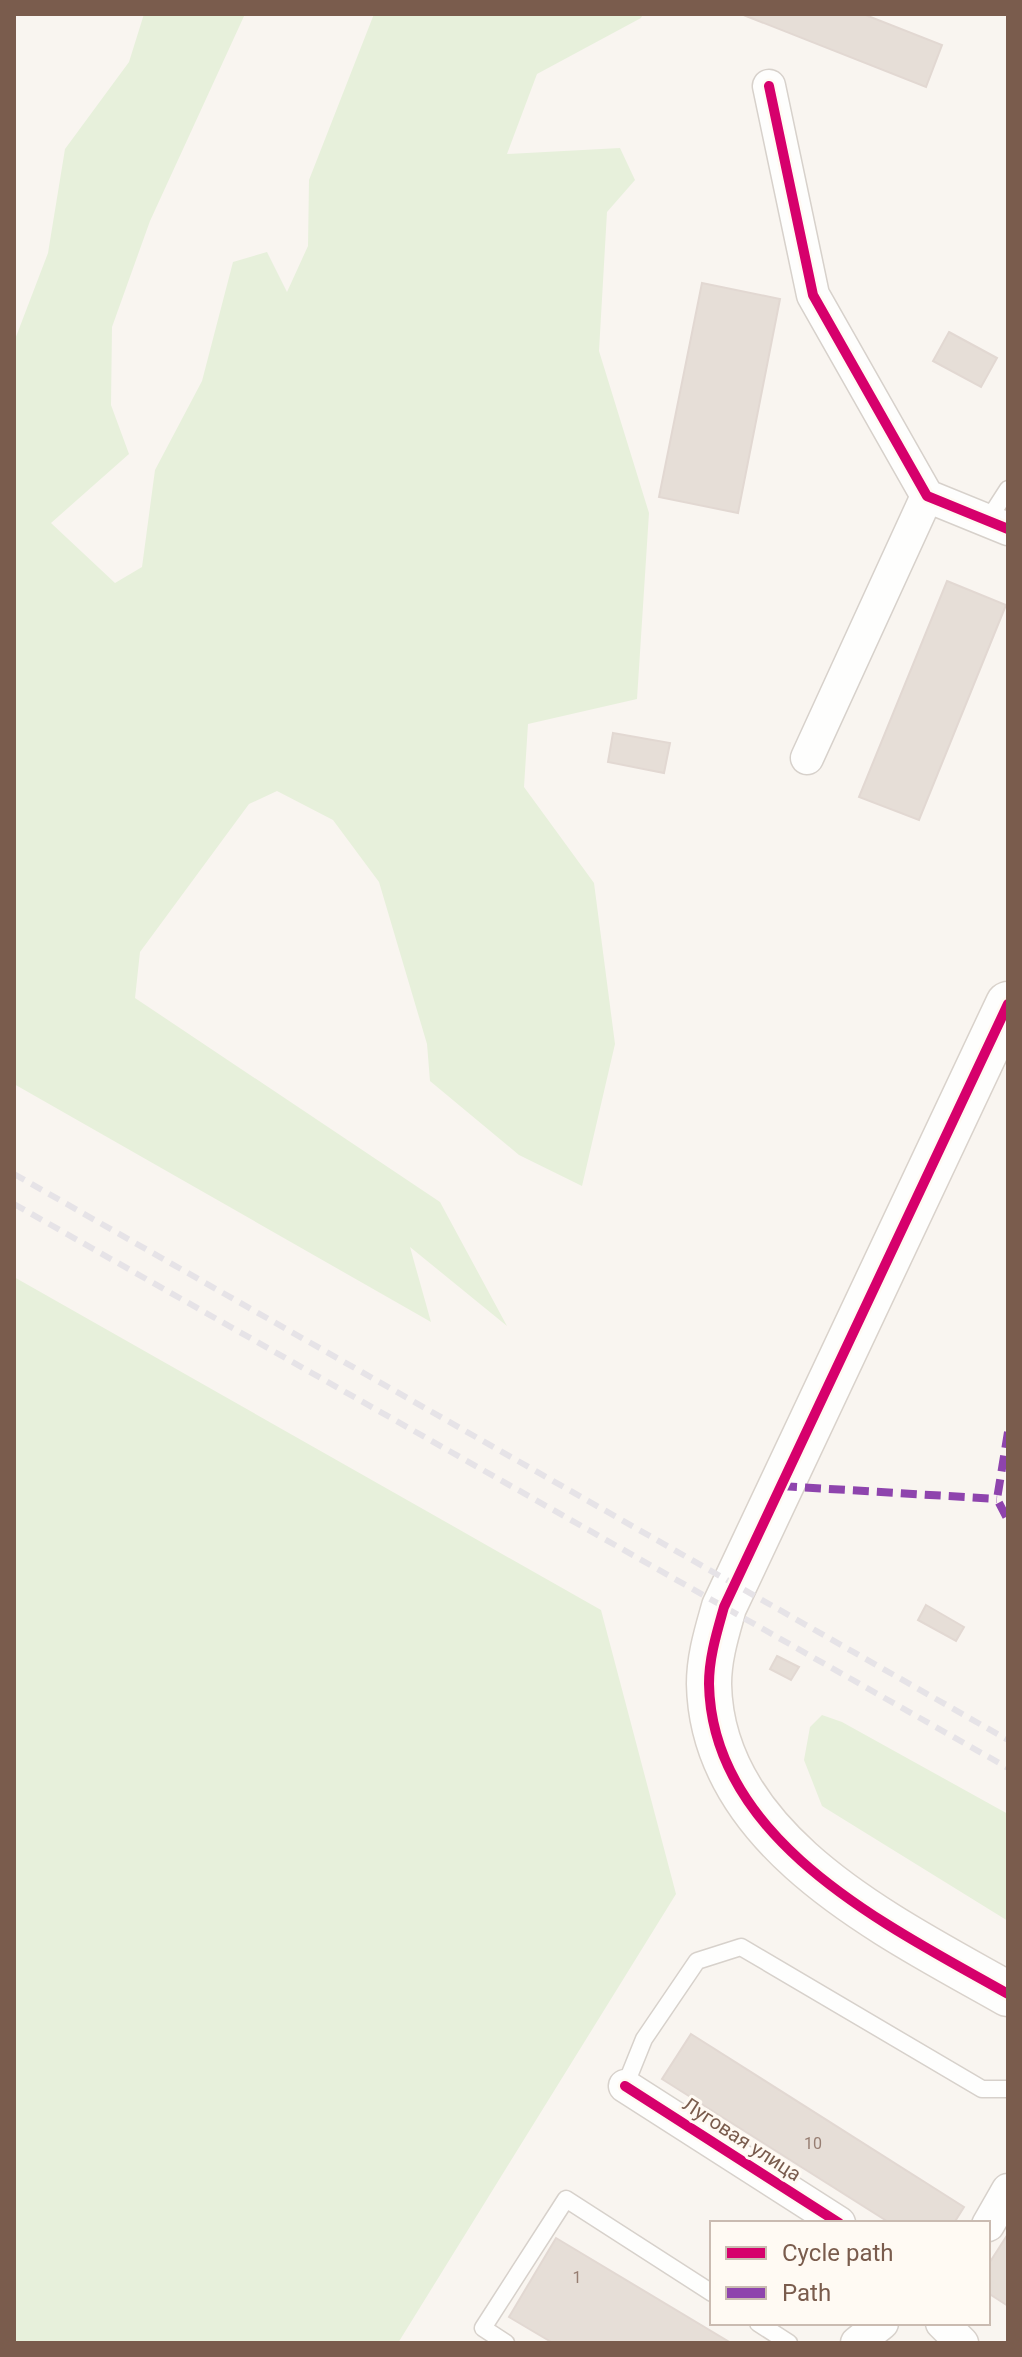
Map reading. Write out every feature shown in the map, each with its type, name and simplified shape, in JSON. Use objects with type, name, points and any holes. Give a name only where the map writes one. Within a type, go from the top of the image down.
[{"type":"street","points":[[769,86],[813,295],[927,496],[998,524]]},
{"type":"street","points":[[807,758],[927,496]]},
{"type":"street","points":[[1008,1004],[724,1607],[712,1651],[709,1684],[713,1717],[724,1758],[739,1787],[766,1824],[803,1862],[848,1898],[887,1925],[1008,1994]]},
{"type":"street","name":"Луговая улица","points":[[625,2086],[836,2221]]},
{"type":"street","points":[[990,2222],[1008,2190]]},
{"type":"street","points":[[857,2343],[880,2325]]},
{"type":"street","points":[[944,2325],[962,2343]]},
{"type":"lane","points":[[998,524],[1008,489]]},
{"type":"lane","points":[[625,2086],[644,2039],[697,1961],[741,1947],[982,2089],[1008,2089]]},
{"type":"lane","points":[[506,2343],[483,2328],[566,2199],[710,2292]]},
{"type":"lane","points":[[761,2325],[789,2343]]},
{"type":"green space","points":[[144,14],[245,14],[150,221],[112,327],[111,405],[129,454],[51,523],[115,583],[142,567],[155,470],[202,381],[233,262],[267,252],[287,292],[308,246],[309,180],[374,14],[643,14],[641,18],[537,74],[507,154],[620,148],[635,180],[607,212],[599,351],[649,513],[637,699],[528,724],[524,787],[594,883],[615,1044],[582,1186],[519,1155],[430,1081],[427,1044],[379,882],[333,820],[277,791],[249,804],[140,952],[135,998],[440,1202],[507,1326],[410,1247],[431,1322],[14,1084],[14,342],[48,253],[65,149],[129,62]]},
{"type":"green space","points":[[14,1277],[601,1610],[676,1894],[398,2343],[14,2343]]},
{"type":"green space","points":[[822,1715],[842,1722],[1008,1814],[1008,1921],[822,1806],[804,1760],[810,1727]]},
{"type":"building","points":[[741,14],[863,14],[942,45],[926,87]]},
{"type":"building","points":[[702,283],[780,299],[738,513],[659,497]]},
{"type":"building","points":[[949,332],[997,358],[981,387],[933,361]]},
{"type":"building","points":[[947,581],[1006,605],[919,820],[859,797]]},
{"type":"building","points":[[613,733],[670,743],[664,773],[608,762]]},
{"type":"building","points":[[926,1605],[964,1627],[956,1641],[918,1620]]},
{"type":"building","points":[[777,1656],[799,1667],[791,1680],[770,1669]]},
{"type":"building","points":[[691,2034],[964,2207],[955,2221],[887,2221],[662,2079]]},
{"type":"building","points":[[1008,2234],[1008,2306],[990,2294],[990,2262]]},
{"type":"building","points":[[556,2238],[731,2343],[553,2343],[509,2317]]},
{"type":"railway","points":[[14,1174],[1008,1740]]},
{"type":"railway","points":[[14,1204],[1008,1768]]},
{"type":"marked path","points":[[1008,1432],[997,1499],[1008,1520]]},
{"type":"marked path","points":[[781,1486],[997,1499]]},
{"type":"cycle path","points":[[769,86],[813,295],[927,496],[1008,529]]},
{"type":"cycle path","points":[[1008,1004],[724,1607],[709,1674],[718,1740],[740,1790],[774,1834],[815,1873],[862,1908],[1008,1994]]},
{"type":"cycle path","points":[[625,2086],[836,2221]]}]
